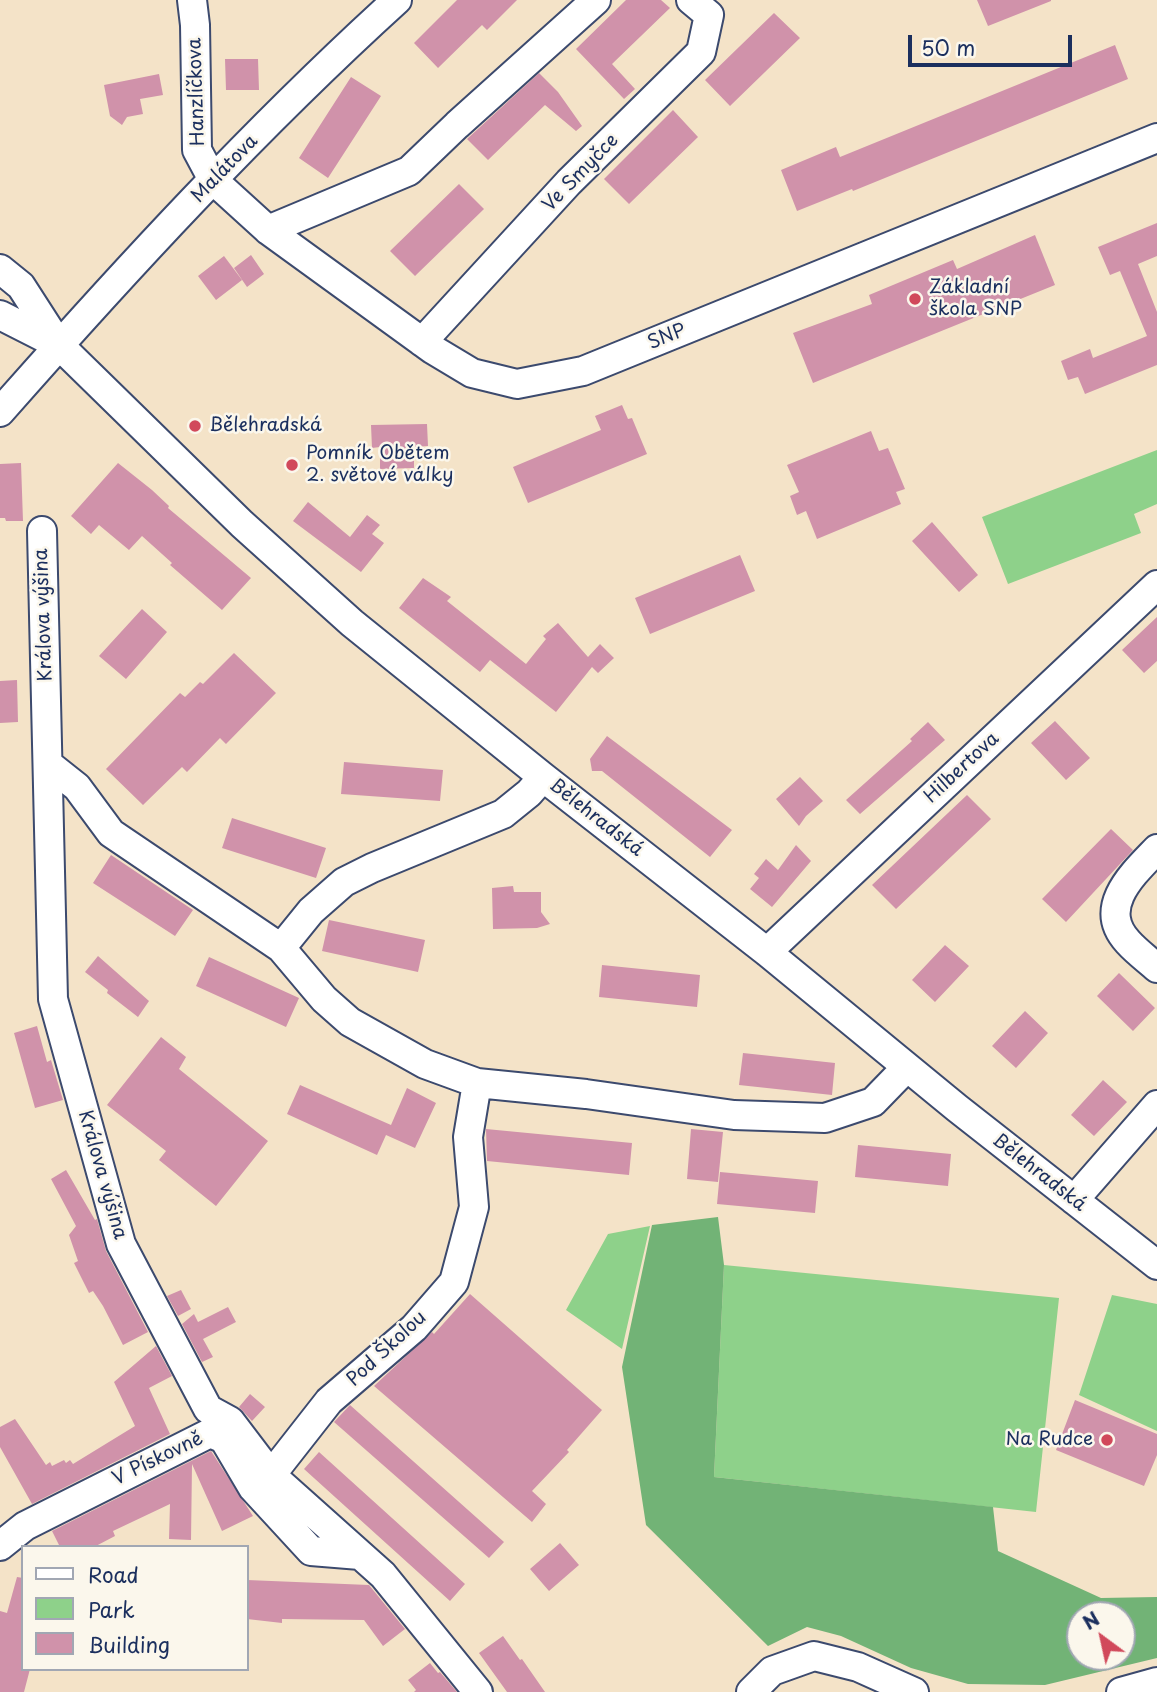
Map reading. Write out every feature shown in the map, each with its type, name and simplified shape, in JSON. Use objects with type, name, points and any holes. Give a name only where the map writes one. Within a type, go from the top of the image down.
[{"type":"street","name":"Hanzlíčkova","points":[[192,0],[195,25],[197,150],[212,180]]},
{"type":"street","name":"Malátova","points":[[0,412],[212,180],[341,51],[397,0]]},
{"type":"street","points":[[268,230],[409,171],[596,0]]},
{"type":"street","name":"Ve Smyčce","points":[[422,342],[569,182],[701,52],[709,15],[691,0]]},
{"type":"street","name":"SNP","points":[[212,180],[268,230],[422,342],[472,373],[517,384],[583,371],[1157,138]]},
{"type":"street","name":"Bělehradská","points":[[0,269],[21,286],[59,345],[242,524],[322,596],[543,777],[767,952],[906,1068],[1157,1265]]},
{"type":"street","name":"Bělehradská","points":[[0,315],[59,345]]},
{"type":"street","name":"Králova výšina","points":[[42,530],[53,999],[121,1244],[208,1409],[230,1421],[271,1475],[383,1575],[478,1692]]},
{"type":"street","name":"Hilbertova","points":[[767,952],[1157,585]]},
{"type":"street","points":[[48,764],[77,787],[111,833],[281,948],[324,999],[350,1022],[425,1064],[477,1083],[586,1094],[734,1115],[825,1118],[873,1102],[906,1068]]},
{"type":"street","points":[[281,948],[311,911],[344,882],[503,814],[529,793],[543,777]]},
{"type":"street","points":[[1157,849],[1126,881],[1119,894],[1116,912],[1119,927],[1127,941],[1157,968]]},
{"type":"street","name":"Pod Školou","points":[[271,1475],[329,1401],[414,1328],[454,1282],[474,1207],[468,1137],[477,1083]]},
{"type":"street","points":[[1074,1200],[1157,1105]]},
{"type":"street","name":"V Pískovně","points":[[0,1546],[25,1526],[210,1433],[224,1439],[253,1488],[311,1551],[360,1555]]},
{"type":"street","points":[[751,1692],[772,1671],[814,1656],[858,1667],[914,1692]]},
{"type":"street","points":[[1121,1692],[1157,1682]]},
{"type":"green space","points":[[1157,450],[1157,504],[1134,514],[1141,533],[1008,584],[982,517]]},
{"type":"green space","points":[[718,1217],[724,1265],[714,1477],[993,1507],[998,1551],[1101,1598],[1157,1597],[1157,1658],[1136,1663],[1136,1601],[1066,1601],[1066,1671],[1103,1671],[1045,1685],[968,1684],[911,1668],[841,1636],[807,1627],[768,1646],[646,1525],[622,1367],[652,1225]]},
{"type":"green space","points":[[650,1226],[622,1349],[566,1310],[608,1234]]},
{"type":"green space","points":[[724,1265],[1059,1298],[1036,1512],[714,1477]]},
{"type":"green space","points":[[1112,1295],[1157,1304],[1157,1431],[1079,1395]]},
{"type":"building","points":[[457,0],[517,0],[487,30],[482,25],[438,68],[414,43]]},
{"type":"building","points":[[626,0],[661,0],[670,8],[612,64],[635,89],[624,99],[576,49]]},
{"type":"building","points":[[977,0],[1051,0],[1051,1],[988,26]]},
{"type":"building","points":[[774,13],[800,38],[730,106],[705,80]]},
{"type":"building","points":[[1115,45],[1128,79],[853,191],[852,189],[797,211],[781,170],[836,147],[840,157]]},
{"type":"building","points":[[225,59],[258,59],[259,90],[226,90]]},
{"type":"building","points":[[539,73],[558,92],[582,126],[576,131],[545,105],[488,160],[467,139]]},
{"type":"building","points":[[159,74],[163,95],[140,99],[143,114],[127,117],[122,125],[110,116],[104,85]]},
{"type":"building","points":[[351,77],[381,96],[328,178],[299,158]]},
{"type":"building","points":[[673,110],[698,137],[629,204],[604,179]]},
{"type":"building","points":[[459,184],[484,209],[415,276],[390,251]]},
{"type":"building","points":[[1157,223],[1157,256],[1138,264],[1157,312],[1157,365],[1085,394],[1078,377],[1068,380],[1061,361],[1090,349],[1093,358],[1147,336],[1120,271],[1110,275],[1098,247]]},
{"type":"building","points":[[1035,235],[1055,285],[813,383],[793,333],[872,304],[869,295],[953,260],[957,269]]},
{"type":"building","points":[[251,255],[264,274],[247,287],[234,268]]},
{"type":"building","points":[[224,256],[242,280],[216,300],[198,276]]},
{"type":"building","points":[[622,405],[628,419],[632,418],[647,454],[528,503],[513,467],[601,430],[595,416]]},
{"type":"building","points":[[427,424],[428,446],[414,447],[414,468],[380,469],[380,447],[372,448],[371,425]]},
{"type":"building","points":[[871,431],[879,451],[888,448],[905,489],[896,492],[901,504],[817,539],[806,511],[797,515],[790,496],[799,492],[787,465]]},
{"type":"building","points":[[21,463],[23,521],[6,521],[5,518],[0,518],[0,464]]},
{"type":"building","points":[[118,463],[251,578],[222,610],[170,565],[172,563],[142,536],[129,550],[99,525],[91,534],[71,516]]},
{"type":"building","points":[[308,502],[350,537],[367,515],[380,525],[372,534],[384,543],[361,572],[293,521]]},
{"type":"building","points":[[932,522],[978,575],[959,592],[912,541]]},
{"type":"building","points":[[740,555],[755,591],[650,634],[635,598]]},
{"type":"building","points":[[423,578],[451,597],[447,601],[526,664],[546,639],[543,636],[558,623],[588,657],[600,644],[614,658],[598,673],[592,667],[556,712],[490,660],[480,672],[399,608]]},
{"type":"building","points":[[142,609],[167,632],[126,679],[99,656]]},
{"type":"building","points":[[1157,617],[1157,661],[1144,673],[1122,650]]},
{"type":"building","points":[[234,653],[276,693],[226,744],[220,738],[187,772],[182,767],[143,805],[106,769],[180,693],[185,697],[200,682],[203,684]]},
{"type":"building","points":[[17,680],[18,722],[0,723],[0,681]]},
{"type":"building","points":[[1055,721],[1090,758],[1066,780],[1031,743]]},
{"type":"building","points":[[928,722],[945,740],[860,814],[846,800],[912,741],[910,739]]},
{"type":"building","points":[[607,736],[732,830],[710,857],[602,771],[592,771],[590,759]]},
{"type":"building","points":[[344,762],[443,770],[440,801],[341,794]]},
{"type":"building","points":[[800,777],[823,801],[799,826],[776,799]]},
{"type":"building","points":[[967,795],[991,819],[896,909],[872,885]]},
{"type":"building","points":[[232,818],[326,848],[316,878],[222,848]]},
{"type":"building","points":[[1111,829],[1133,850],[1066,922],[1042,899]]},
{"type":"building","points":[[796,845],[811,861],[772,907],[750,889],[759,878],[754,874],[766,859],[778,870]]},
{"type":"building","points":[[111,855],[193,910],[175,936],[93,883]]},
{"type":"building","points":[[513,886],[514,892],[541,892],[541,912],[550,924],[537,928],[493,929],[492,888]]},
{"type":"building","points":[[329,920],[425,940],[418,972],[322,951]]},
{"type":"building","points":[[945,945],[969,966],[935,1002],[912,980]]},
{"type":"building","points":[[98,956],[149,1001],[138,1017],[85,972]]},
{"type":"building","points":[[209,957],[299,998],[286,1027],[196,986]]},
{"type":"building","points":[[602,965],[700,975],[697,1007],[599,997]]},
{"type":"building","points":[[1119,973],[1155,1008],[1133,1031],[1097,996]]},
{"type":"building","points":[[1025,1011],[1048,1033],[1016,1068],[992,1046]]},
{"type":"building","points":[[37,1026],[47,1062],[51,1060],[63,1100],[35,1108],[14,1033]]},
{"type":"building","points":[[161,1037],[186,1057],[179,1069],[268,1141],[216,1206],[159,1160],[166,1151],[107,1105]]},
{"type":"building","points":[[743,1053],[835,1063],[832,1095],[739,1085]]},
{"type":"building","points":[[1103,1080],[1127,1102],[1094,1136],[1071,1115]]},
{"type":"building","points":[[300,1085],[391,1125],[407,1088],[436,1103],[415,1148],[386,1135],[377,1155],[287,1114]]},
{"type":"building","points":[[486,1129],[632,1143],[629,1175],[487,1161]]},
{"type":"building","points":[[691,1129],[723,1132],[718,1182],[687,1179]]},
{"type":"building","points":[[858,1145],[951,1154],[948,1186],[855,1177]]},
{"type":"building","points":[[66,1170],[95,1220],[97,1219],[106,1251],[148,1332],[123,1345],[103,1306],[93,1291],[89,1293],[74,1263],[78,1261],[69,1235],[76,1226],[51,1179]]},
{"type":"building","points":[[720,1172],[818,1181],[815,1213],[717,1204]]},
{"type":"building","points":[[181,1290],[191,1309],[178,1316],[167,1296]]},
{"type":"building","points":[[470,1294],[602,1410],[567,1450],[569,1452],[532,1491],[546,1504],[532,1522],[374,1386],[432,1332],[434,1334]]},
{"type":"building","points":[[228,1307],[236,1322],[203,1339],[213,1357],[202,1362],[182,1324],[194,1314],[198,1322]]},
{"type":"building","points":[[156,1346],[172,1376],[149,1388],[170,1434],[32,1504],[0,1447],[0,1427],[15,1419],[46,1465],[50,1462],[52,1466],[64,1460],[66,1463],[70,1460],[73,1464],[135,1426],[114,1382]]},
{"type":"building","points":[[250,1394],[265,1407],[252,1421],[239,1407]]},
{"type":"building","points":[[1075,1400],[1157,1434],[1157,1455],[1144,1486],[1056,1450]]},
{"type":"building","points":[[350,1405],[504,1542],[489,1558],[334,1422]]},
{"type":"building","points":[[211,1451],[253,1516],[222,1531],[192,1464],[191,1540],[169,1539],[170,1504],[113,1531],[115,1536],[98,1545],[59,1545],[52,1531]]},
{"type":"building","points":[[319,1452],[465,1584],[450,1601],[304,1469]]},
{"type":"building","points":[[560,1543],[579,1565],[549,1591],[530,1569]]},
{"type":"building","points":[[17,1577],[21,1578],[21,1671],[29,1671],[24,1692],[0,1692],[0,1611],[7,1613]]},
{"type":"building","points":[[248,1580],[369,1585],[405,1629],[383,1646],[364,1620],[282,1619],[282,1623],[248,1619]]},
{"type":"building","points":[[503,1636],[545,1692],[507,1692],[479,1653]]},
{"type":"building","points":[[430,1663],[457,1692],[414,1692],[416,1690],[408,1680]]},
{"type":"place","name":"Základní škola SNP","points":[[915,299]]},
{"type":"place","name":"Bělehradská","points":[[195,426]]},
{"type":"place","name":"Pomník Obětem 2. světové války","points":[[292,465]]},
{"type":"place","name":"Na Rudce","points":[[1107,1440]]}]
